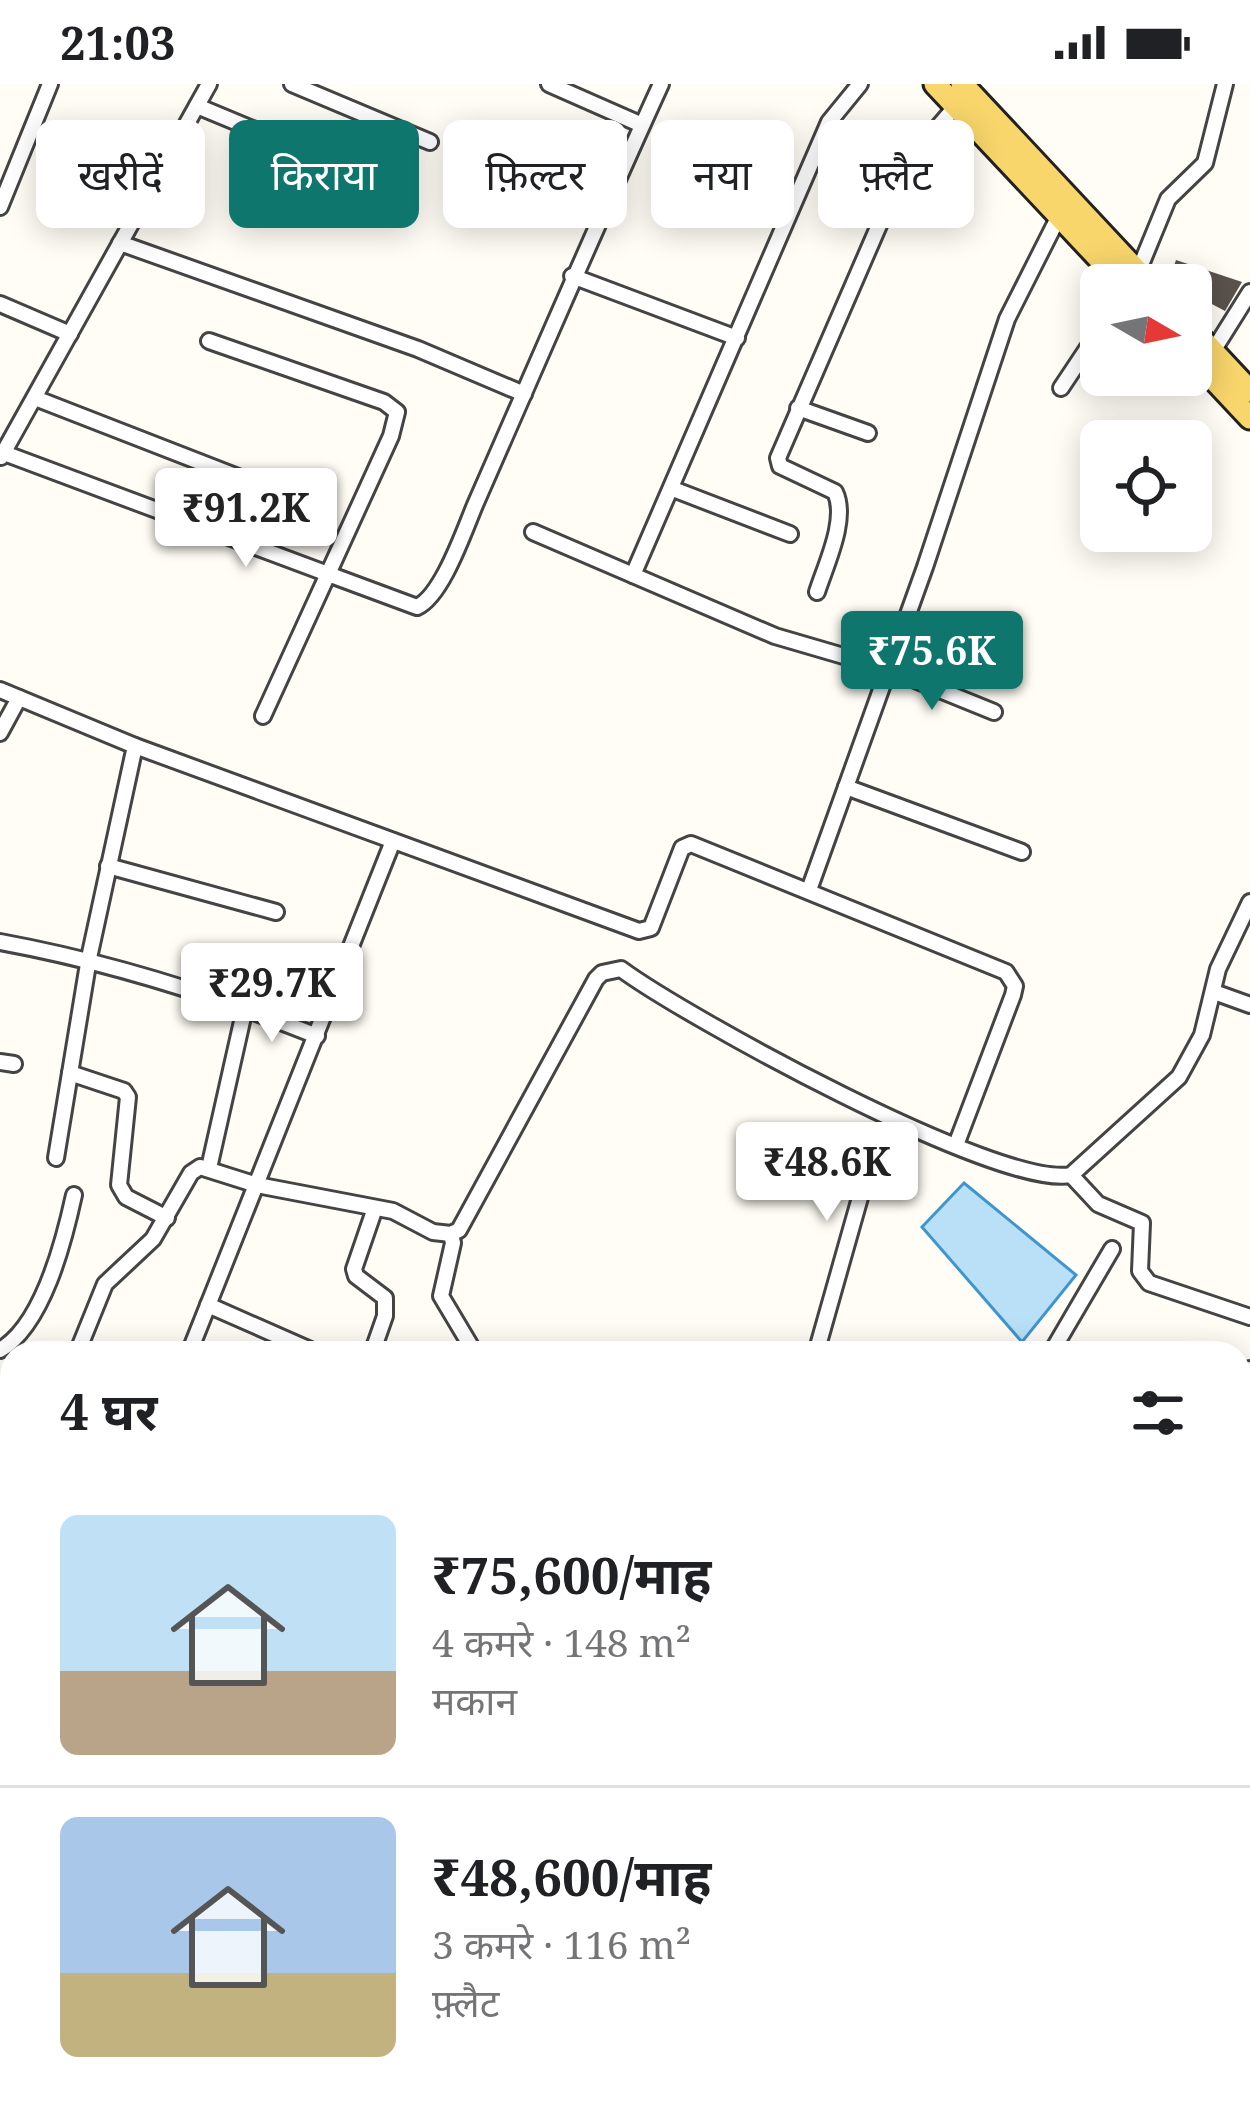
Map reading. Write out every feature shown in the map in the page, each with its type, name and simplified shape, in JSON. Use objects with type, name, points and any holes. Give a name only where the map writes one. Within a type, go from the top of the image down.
[{"type":"main road","points":[[935,84],[959,95],[1122,264]]},
{"type":"main road","points":[[959,95],[1059,216],[1117,264]]},
{"type":"main road","points":[[1212,361],[1250,391]]},
{"type":"main road","points":[[1212,367],[1250,418]]},
{"type":"street","points":[[0,207],[50,84]]},
{"type":"street","points":[[292,84],[430,142]]},
{"type":"street","points":[[550,84],[642,125]]},
{"type":"street","points":[[254,120],[201,92],[2,456],[417,607],[430,600],[456,549],[572,276],[661,84]]},
{"type":"street","points":[[633,575],[829,122],[860,84]]},
{"type":"street","points":[[1144,264],[1168,199],[1205,163],[1225,84]]},
{"type":"street","points":[[818,592],[840,500],[836,492],[780,466],[779,453],[896,186],[959,95]]},
{"type":"street","points":[[809,890],[1007,319],[1059,216]]},
{"type":"street","points":[[120,243],[418,350],[524,394]]},
{"type":"street","points":[[572,276],[737,338]]},
{"type":"street","points":[[1212,340],[1250,292]]},
{"type":"street","points":[[0,304],[70,334]]},
{"type":"street","points":[[209,341],[384,402],[397,412],[391,436],[263,716]]},
{"type":"street","points":[[1061,388],[1080,360]]},
{"type":"street","points":[[35,398],[250,482]]},
{"type":"street","points":[[798,408],[868,433]]},
{"type":"street","points":[[673,488],[790,534]]},
{"type":"street","points":[[532,532],[775,636],[888,669],[994,712]]},
{"type":"street","points":[[0,690],[135,746],[645,932],[651,928],[686,845],[809,890],[1012,977],[1013,995],[956,1145]]},
{"type":"street","points":[[0,733],[19,698]]},
{"type":"street","points":[[56,1159],[89,958],[135,746]]},
{"type":"street","points":[[846,787],[1022,852]]},
{"type":"street","points":[[194,1341],[393,841]]},
{"type":"street","points":[[108,866],[276,912]]},
{"type":"street","points":[[82,1341],[105,1284],[153,1239],[191,1173],[200,1167],[257,1185],[393,1211],[433,1232],[459,1230],[596,979],[611,969],[621,969],[772,1058],[904,1125],[1054,1178],[1071,1175],[1179,1077],[1202,1036],[1218,969],[1250,902]]},
{"type":"street","points":[[0,942],[89,958],[317,1036]]},
{"type":"street","points":[[1214,992],[1250,1005]]},
{"type":"street","points":[[208,1168],[245,1008]]},
{"type":"street","points":[[70,1073],[124,1091],[128,1097],[119,1185],[126,1196],[167,1218]]},
{"type":"street","points":[[819,1341],[861,1194],[904,1125]]},
{"type":"street","points":[[1071,1175],[1098,1204],[1142,1223],[1140,1271],[1150,1283],[1250,1318]]},
{"type":"street","points":[[11,1341],[21,1333],[49,1280],[74,1195]]},
{"type":"street","points":[[375,1208],[354,1269],[360,1281],[385,1298],[385,1316],[376,1341]]},
{"type":"street","points":[[451,1234],[441,1296],[468,1341]]},
{"type":"street","points":[[1058,1341],[1112,1250]]},
{"type":"street","points":[[208,1305],[290,1341]]},
{"type":"water","points":[[964,1183],[1076,1275],[1021,1341],[922,1227]]},
{"type":"building","points":[[1212,272],[1242,282],[1225,311],[1212,304]]}]
